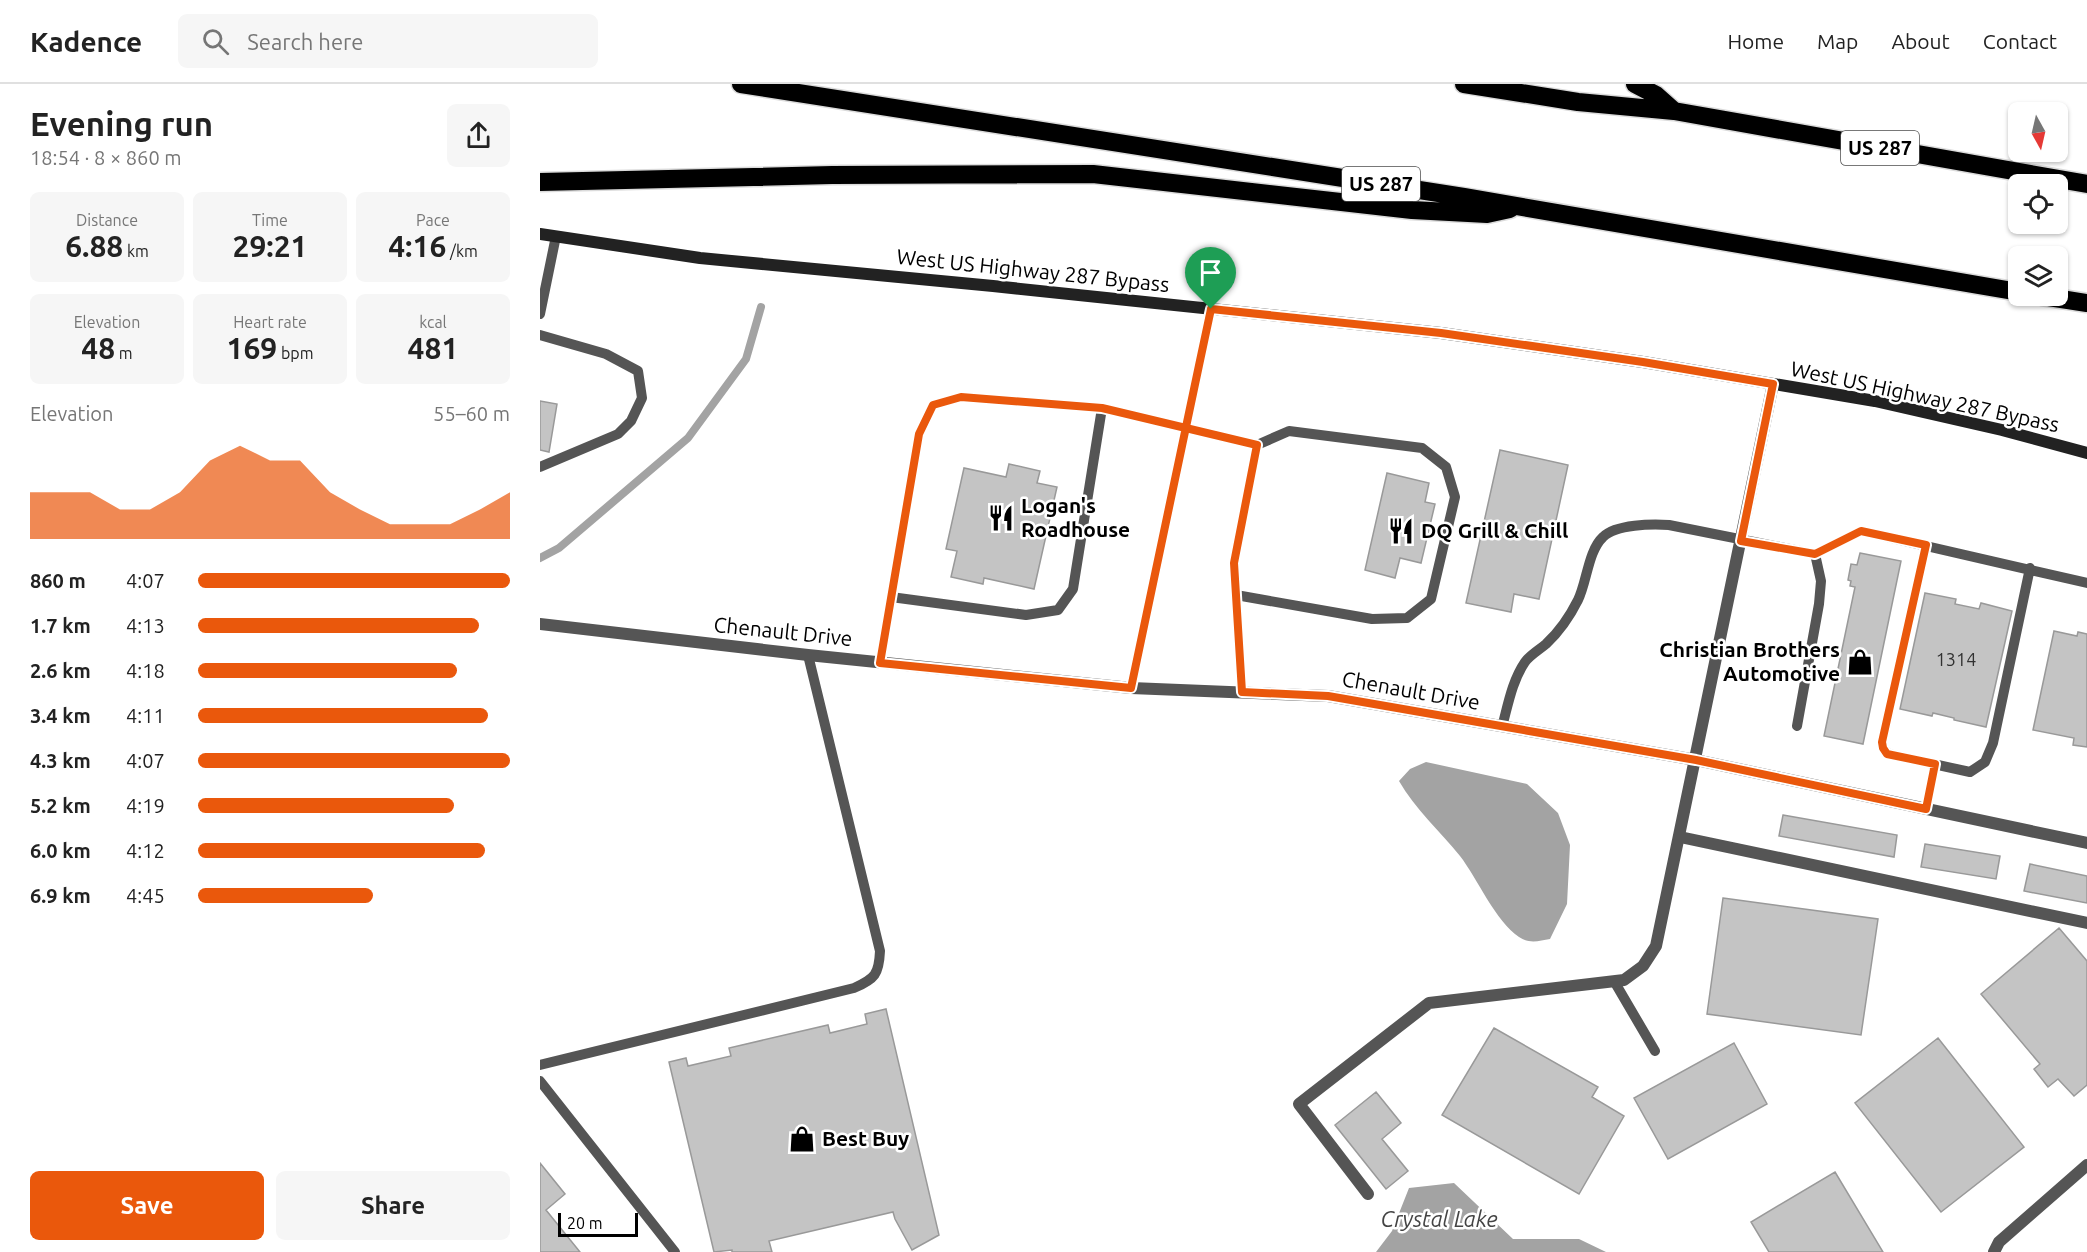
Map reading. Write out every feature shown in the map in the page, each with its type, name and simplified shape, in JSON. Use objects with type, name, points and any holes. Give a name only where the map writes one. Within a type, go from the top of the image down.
[{"type":"highway","name":"US 287","points":[[741,84],[1452,195],[2008,290]]},
{"type":"highway","name":"US 287","points":[[1464,84],[1578,102],[1674,111],[2087,184]]},
{"type":"highway","points":[[1635,84],[1656,95],[1674,111]]},
{"type":"highway","points":[[540,182],[832,175],[1093,174],[1412,210],[1487,214],[1518,207]]},
{"type":"highway","points":[[2068,300],[2087,303]]},
{"type":"main road","name":"West US Highway 287 Bypass","points":[[540,234],[700,258],[1441,333],[1643,362],[1875,401],[2002,430],[2087,453]]},
{"type":"street","points":[[1368,1194],[1299,1104],[1429,1003],[1624,980],[1643,966],[1656,946],[1773,384]]},
{"type":"street","name":"Chenault Drive","points":[[540,624],[880,663],[1131,688],[1328,696],[1696,760],[2087,843]]},
{"type":"street","points":[[1680,837],[2087,923]]},
{"type":"street","points":[[1994,1252],[1999,1242],[2087,1165]]},
{"type":"lane","points":[[540,314],[556,236]]},
{"type":"lane","points":[[1131,688],[1211,309]]},
{"type":"lane","points":[[540,336],[606,354],[638,371],[642,398],[631,421],[618,434],[540,467]]},
{"type":"lane","points":[[880,663],[919,434],[933,405],[961,397],[1102,408],[1257,445],[1289,431],[1422,448],[1446,467],[1455,497],[1431,599],[1407,618],[1372,620],[1236,595]]},
{"type":"lane","points":[[891,597],[1026,615],[1058,610],[1073,589],[1102,408]]},
{"type":"lane","points":[[1242,692],[1234,563],[1257,445]]},
{"type":"lane","points":[[1502,727],[1512,689],[1525,661],[1546,644],[1565,622],[1579,598],[1591,558],[1603,536],[1625,527],[1647,524],[1669,525],[1815,554],[1861,531],[2030,568],[2087,583]]},
{"type":"lane","points":[[1926,545],[1882,742],[1887,754],[1970,772],[1985,762],[1993,743],[2030,568]]},
{"type":"lane","points":[[1797,726],[1819,604],[1821,581],[1815,554]]},
{"type":"lane","points":[[540,1065],[854,988],[870,981],[879,968],[880,951],[808,655]]},
{"type":"lane","points":[[1926,809],[1935,764]]},
{"type":"lane","points":[[1614,981],[1655,1051]]},
{"type":"lane","points":[[540,1081],[675,1252]]},
{"type":"water","points":[[1426,762],[1527,784],[1558,813],[1570,845],[1567,904],[1550,939],[1527,941],[1519,937],[1502,921],[1460,856],[1405,791],[1399,781],[1410,769]]},
{"type":"water","name":"Crystal Lake","points":[[1454,1183],[1513,1239],[1579,1239],[1606,1252],[1376,1252],[1392,1231],[1409,1188]]},
{"type":"building","points":[[540,401],[557,404],[549,452],[540,450]]},
{"type":"building","points":[[1500,450],[1568,465],[1539,599],[1514,594],[1511,612],[1466,603]]},
{"type":"building","name":"Logan's Roadhouse","points":[[1009,464],[1040,471],[1037,483],[1057,487],[1034,589],[984,578],[983,584],[951,577],[957,551],[946,549],[964,468],[1006,477]]},
{"type":"building","name":"DQ Grill & Chill","points":[[1387,473],[1429,483],[1425,502],[1435,504],[1421,563],[1400,558],[1395,578],[1365,570]]},
{"type":"building","name":"Christian Brothers Automotive","points":[[1860,553],[1901,561],[1863,744],[1824,736],[1855,587],[1850,586],[1851,581],[1848,580],[1851,564],[1857,565]]},
{"type":"building","points":[[1925,593],[1956,599],[1955,604],[1979,609],[1981,603],[2012,611],[1986,727],[1933,713],[1932,716],[1900,709]]},
{"type":"building","points":[[2054,631],[2077,636],[2078,632],[2087,634],[2087,747],[2073,745],[2074,738],[2033,730]]},
{"type":"building","points":[[1783,815],[1897,835],[1894,857],[1779,836]]},
{"type":"building","points":[[1925,844],[2000,856],[1996,879],[1921,867]]},
{"type":"building","points":[[2030,864],[2087,876],[2087,903],[2024,891]]},
{"type":"building","points":[[1723,898],[1878,919],[1861,1035],[1707,1014]]},
{"type":"building","points":[[2059,928],[2087,961],[2087,1085],[2074,1096],[2058,1079],[2048,1087],[2034,1069],[2040,1064],[1981,994]]},
{"type":"building","name":"Best Buy","points":[[886,1009],[939,1235],[912,1250],[893,1212],[769,1241],[772,1252],[732,1252],[732,1250],[714,1252],[669,1062],[686,1058],[688,1066],[731,1056],[729,1048],[828,1025],[830,1033],[867,1024],[865,1014]]},
{"type":"building","points":[[1494,1028],[1598,1087],[1592,1097],[1624,1116],[1579,1194],[1442,1115]]},
{"type":"building","points":[[1938,1038],[2024,1147],[1941,1212],[1855,1103]]},
{"type":"building","points":[[1734,1043],[1767,1104],[1668,1159],[1634,1098]]},
{"type":"building","points":[[1376,1092],[1401,1123],[1382,1139],[1408,1171],[1386,1189],[1335,1125]]},
{"type":"building","points":[[540,1163],[565,1194],[546,1210],[580,1252],[540,1252]]},
{"type":"building","points":[[1835,1172],[1883,1252],[1769,1252],[1751,1222]]},
{"type":"waterway","points":[[540,558],[559,548],[688,438],[746,359],[761,307]]},
{"type":"place","name":"Logan's Roadhouse","points":[[1001,518]]},
{"type":"place","name":"DQ Grill & Chill","points":[[1401,531]]},
{"type":"place","name":"Christian Brothers Automotive","points":[[1860,662]]},
{"type":"place","name":"Best Buy","points":[[802,1139]]},
{"type":"route","points":[[1211,309],[1186,428],[1149,601],[1131,688],[880,663],[919,434],[933,405],[961,397],[1102,408],[1186,428],[1257,445],[1234,563],[1242,692],[1328,696],[1696,760],[1926,809],[1935,764],[1887,754],[1882,742],[1926,545],[1861,531],[1815,554],[1741,541],[1773,384],[1643,362],[1441,333],[1211,309]]}]
